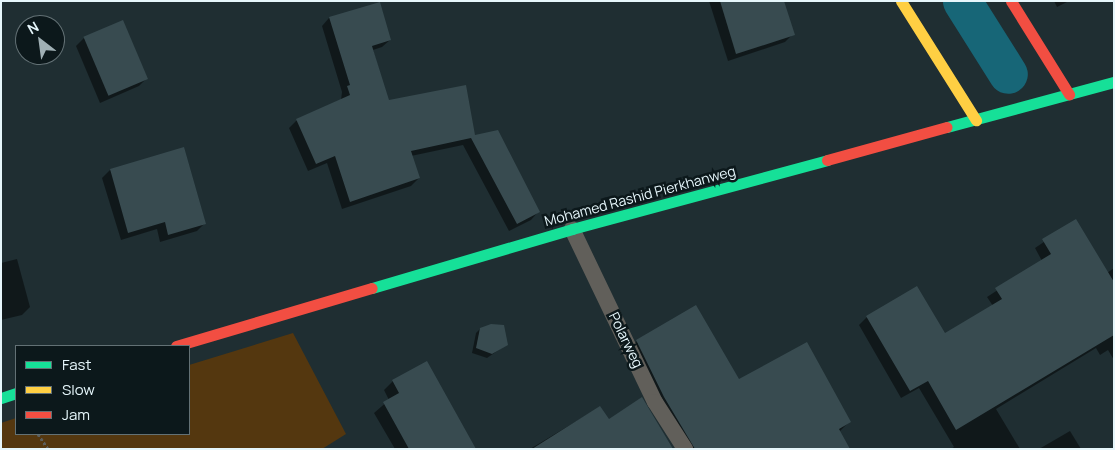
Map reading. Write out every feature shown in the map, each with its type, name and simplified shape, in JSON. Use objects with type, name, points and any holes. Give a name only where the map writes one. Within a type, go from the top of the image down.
[{"type":"street","points":[[901,1],[976,120]]},
{"type":"street","points":[[1011,1],[1070,94]]},
{"type":"street","name":"Mohamed Rashid Pierkhanweg","points":[[179,345],[572,229],[1114,82]]},
{"type":"street","points":[[1,398],[15,394]]},
{"type":"lane","name":"Polarweg","points":[[572,229],[655,402],[684,449]]},
{"type":"path","points":[[39,435],[48,449]]},
{"type":"shaded area","points":[[293,333],[346,434],[322,449],[1,449],[1,423],[15,418],[15,435],[190,435],[190,365]]},
{"type":"building","points":[[720,1],[784,1],[795,35],[736,54]]},
{"type":"building","points":[[380,2],[391,40],[372,46],[389,100],[466,85],[475,135],[498,130],[540,212],[517,224],[471,138],[411,151],[420,178],[350,202],[335,156],[316,164],[296,119],[350,95],[347,86],[350,85],[329,17]]},
{"type":"building","points":[[123,20],[148,79],[108,96],[83,37]]},
{"type":"building","points":[[184,147],[206,224],[168,235],[165,222],[128,233],[110,169]]},
{"type":"building","points":[[1076,219],[1114,282],[1114,335],[956,430],[928,381],[910,391],[866,316],[917,286],[945,333],[1002,299],[995,288],[1051,254],[1042,239]]},
{"type":"building","points":[[696,305],[739,379],[807,342],[851,422],[839,429],[850,449],[695,449],[664,397],[636,340]]},
{"type":"building","points":[[491,324],[504,325],[508,345],[492,354],[476,348],[480,328]]},
{"type":"building","points":[[427,361],[476,449],[409,449],[383,402],[399,393],[392,380]]},
{"type":"building","points":[[642,397],[673,449],[532,449],[600,406],[609,419]]},
{"type":"waterway","points":[[962,1],[1008,74]]},
{"type":"traffic: fast","points":[[947,127],[1114,82]]},
{"type":"traffic: fast","points":[[372,288],[572,229],[827,160]]},
{"type":"traffic: fast","points":[[1,398],[15,393]]},
{"type":"traffic: slow","points":[[901,1],[976,120]]},
{"type":"traffic: jam","points":[[1011,1],[1069,94]]},
{"type":"traffic: jam","points":[[827,160],[947,127]]},
{"type":"traffic: jam","points":[[179,345],[372,288]]}]
